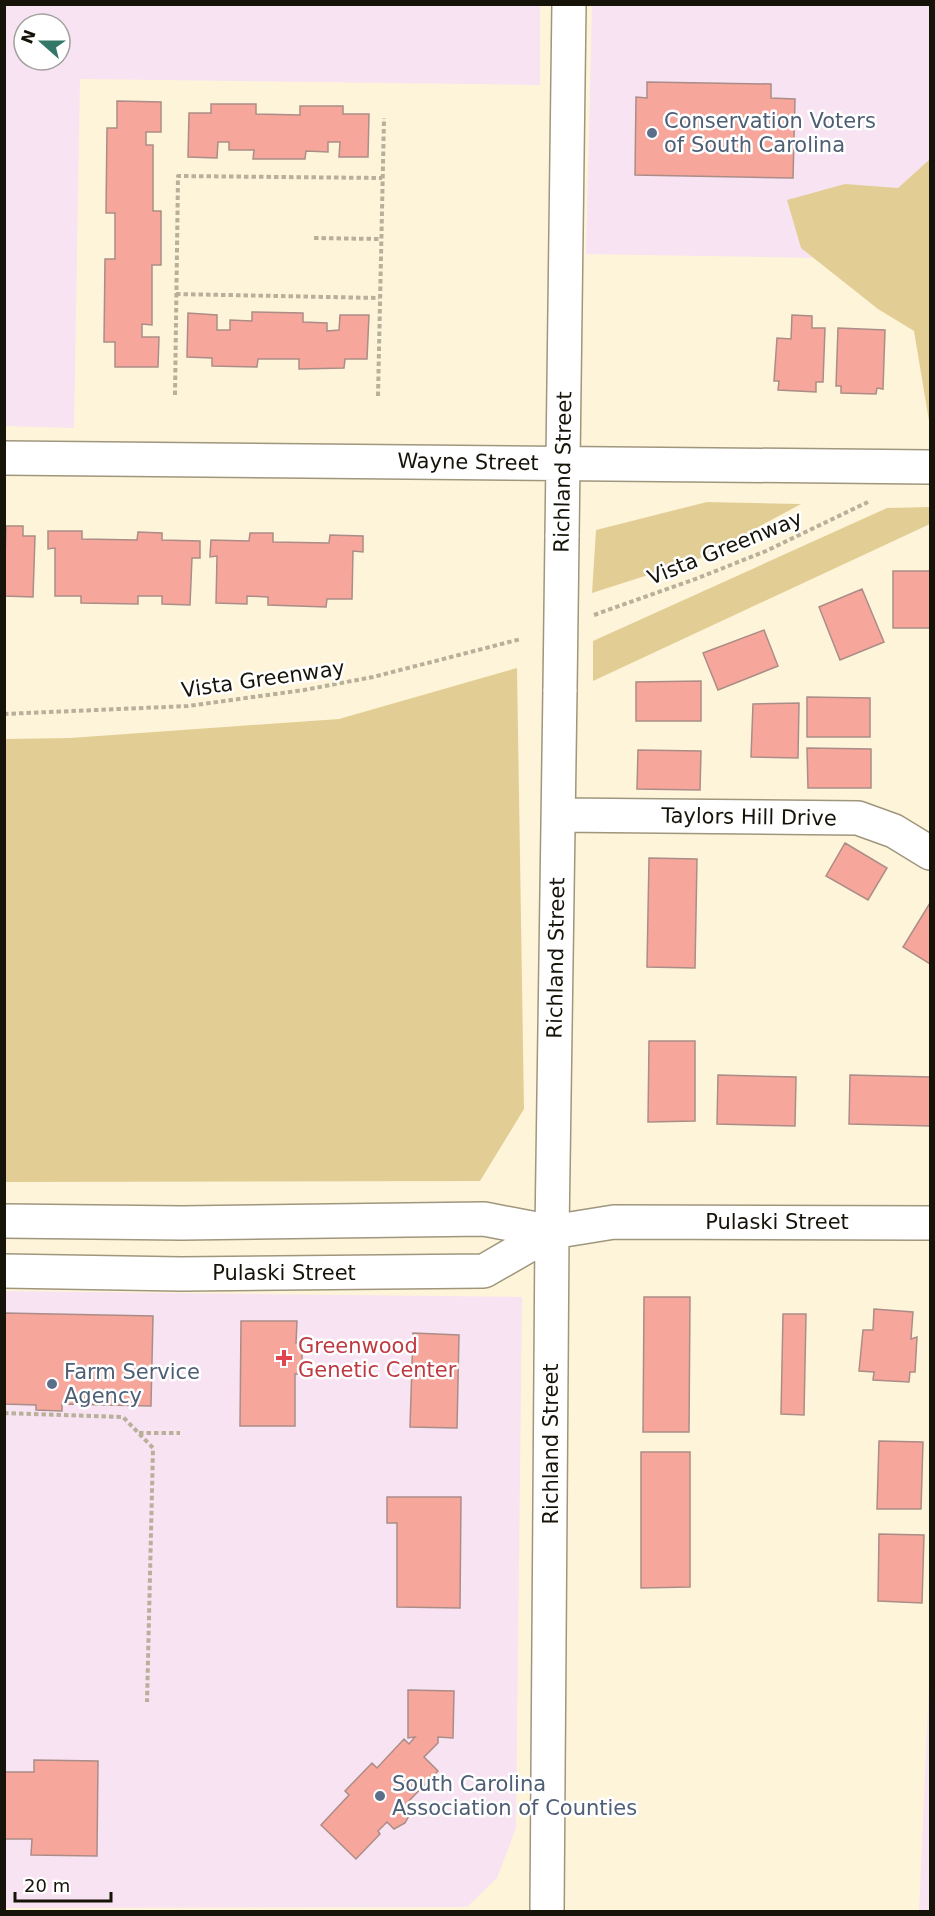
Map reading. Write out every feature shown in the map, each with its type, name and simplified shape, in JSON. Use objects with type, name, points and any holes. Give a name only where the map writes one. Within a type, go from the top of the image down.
[{"type":"street","name":"Richland Street","points":[[547,1911],[552,1232],[569,4]]},
{"type":"street","name":"Wayne Street","points":[[4,458],[930,467]]},
{"type":"street","name":"Taylors Hill Drive","points":[[559,815],[858,818],[894,831],[930,853]]},
{"type":"street","name":"Pulaski Street","points":[[4,1221],[182,1223],[484,1219],[552,1232],[614,1222],[930,1222]]},
{"type":"street","name":"Pulaski Street","points":[[4,1271],[181,1274],[484,1271],[552,1232]]},
{"type":"path","points":[[378,396],[384,118]]},
{"type":"path","points":[[175,396],[178,176],[382,178]]},
{"type":"path","points":[[314,238],[381,239]]},
{"type":"path","points":[[176,294],[380,298]]},
{"type":"path","name":"Vista Greenway","points":[[590,616],[766,551],[868,502]]},
{"type":"path","name":"Vista Greenway","points":[[4,714],[188,706],[304,690],[373,677],[521,639]]},
{"type":"path","points":[[4,1413],[123,1417],[153,1448],[147,1702]]},
{"type":"path","points":[[138,1433],[180,1433]]},
{"type":"shaded area","points":[[5,4],[540,5],[540,85],[80,79],[74,428],[5,426]]},
{"type":"shaded area","points":[[592,5],[930,5],[930,260],[586,254]]},
{"type":"shaded area","points":[[929,95],[930,427],[914,331],[878,309],[801,248],[787,200],[845,184],[898,188],[929,160]]},
{"type":"shaded area","points":[[707,502],[801,504],[701,558],[592,593],[596,530]]},
{"type":"shaded area","points":[[930,507],[930,524],[593,681],[593,641],[887,508]]},
{"type":"shaded area","points":[[517,668],[524,1109],[480,1181],[5,1182],[5,739],[70,738],[339,719]]},
{"type":"shaded area","points":[[5,1291],[522,1297],[516,1828],[497,1878],[467,1907],[5,1908]]},
{"type":"shaded area","points":[[930,1644],[930,1911],[919,1912],[929,1683]]},
{"type":"building","points":[[647,82],[771,84],[771,98],[795,99],[793,178],[635,175],[636,97],[647,98]]},
{"type":"building","points":[[117,101],[161,102],[161,132],[146,132],[146,145],[153,145],[153,211],[161,211],[161,265],[152,265],[152,325],[142,324],[142,337],[159,337],[158,367],[115,367],[115,342],[104,342],[105,259],[115,259],[115,213],[106,213],[107,128],[117,128]]},
{"type":"building","points":[[211,104],[256,104],[256,114],[300,115],[300,106],[343,106],[343,114],[369,114],[368,157],[339,157],[340,142],[328,142],[328,152],[306,151],[305,159],[253,159],[254,150],[229,150],[229,142],[218,142],[217,158],[188,157],[189,113],[211,113]]},
{"type":"building","points":[[252,312],[303,313],[303,322],[327,323],[327,331],[339,330],[340,315],[369,315],[367,359],[345,359],[344,368],[299,369],[299,359],[258,359],[257,367],[212,366],[212,358],[187,357],[188,313],[217,315],[217,330],[230,330],[230,320],[252,321]]},
{"type":"building","points":[[792,315],[812,316],[812,328],[825,328],[823,382],[816,382],[816,392],[778,390],[779,381],[774,381],[777,338],[791,339]]},
{"type":"building","points":[[838,328],[885,330],[883,389],[877,388],[876,394],[841,393],[841,386],[836,386]]},
{"type":"building","points":[[6,526],[23,526],[23,536],[35,536],[33,597],[4,596]]},
{"type":"building","points":[[48,531],[82,531],[82,539],[137,540],[138,532],[162,533],[162,540],[200,541],[200,558],[192,558],[190,605],[162,604],[162,596],[138,596],[138,604],[81,603],[81,596],[55,596],[55,548],[48,549]]},
{"type":"building","points":[[250,533],[273,533],[273,542],[329,543],[330,535],[363,536],[363,552],[353,551],[352,599],[327,599],[326,607],[268,605],[268,597],[247,596],[247,604],[216,603],[217,556],[210,557],[211,540],[249,541]]},
{"type":"building","points":[[893,571],[930,571],[930,628],[893,628]]},
{"type":"building","points":[[862,589],[884,642],[840,660],[819,607]]},
{"type":"building","points":[[764,630],[778,666],[718,690],[703,653]]},
{"type":"building","points":[[701,681],[701,721],[636,721],[636,682]]},
{"type":"building","points":[[807,697],[870,698],[870,737],[807,737]]},
{"type":"building","points":[[799,703],[798,758],[751,757],[753,704]]},
{"type":"building","points":[[807,748],[871,749],[871,788],[808,788]]},
{"type":"building","points":[[638,750],[701,751],[700,790],[637,789]]},
{"type":"building","points":[[845,843],[887,868],[868,900],[826,876]]},
{"type":"building","points":[[649,858],[697,859],[695,968],[647,967]]},
{"type":"building","points":[[930,903],[930,964],[903,947]]},
{"type":"building","points":[[649,1041],[695,1041],[695,1121],[648,1122]]},
{"type":"building","points":[[718,1075],[796,1077],[795,1126],[717,1124]]},
{"type":"building","points":[[850,1075],[930,1077],[930,1126],[849,1124]]},
{"type":"building","points":[[644,1297],[690,1297],[689,1432],[643,1432]]},
{"type":"building","points":[[874,1309],[913,1312],[911,1339],[917,1337],[915,1372],[910,1372],[909,1382],[873,1380],[874,1372],[859,1371],[863,1330],[873,1330]]},
{"type":"building","points":[[4,1313],[153,1316],[151,1406],[62,1404],[62,1411],[36,1410],[36,1405],[4,1404]]},
{"type":"building","points":[[783,1314],[806,1314],[804,1415],[781,1414]]},
{"type":"building","points":[[241,1321],[297,1321],[296,1343],[302,1343],[302,1374],[295,1374],[295,1426],[240,1426]]},
{"type":"building","points":[[413,1333],[459,1335],[457,1428],[410,1427]]},
{"type":"building","points":[[879,1441],[923,1442],[921,1509],[877,1509]]},
{"type":"building","points":[[641,1452],[690,1452],[690,1587],[641,1588]]},
{"type":"building","points":[[387,1497],[461,1497],[460,1608],[397,1607],[397,1523],[387,1523]]},
{"type":"building","points":[[879,1534],[924,1535],[922,1603],[878,1601]]},
{"type":"building","points":[[408,1690],[454,1691],[453,1738],[438,1737],[438,1743],[424,1757],[438,1771],[405,1805],[411,1812],[405,1823],[394,1829],[387,1822],[378,1831],[380,1834],[356,1859],[321,1825],[349,1795],[345,1791],[372,1763],[377,1768],[404,1739],[409,1744],[415,1737],[408,1738]]},
{"type":"building","points":[[34,1760],[98,1761],[97,1856],[31,1855],[32,1839],[4,1839],[4,1772],[34,1772]]},
{"type":"place","name":"Conservation Voters of South Carolina","points":[[652,133]]},
{"type":"place","name":"Greenwood Genetic Center","points":[[284,1358]]},
{"type":"place","name":"Farm Service Agency","points":[[52,1384]]},
{"type":"place","name":"South Carolina Association of Counties","points":[[380,1796]]}]
